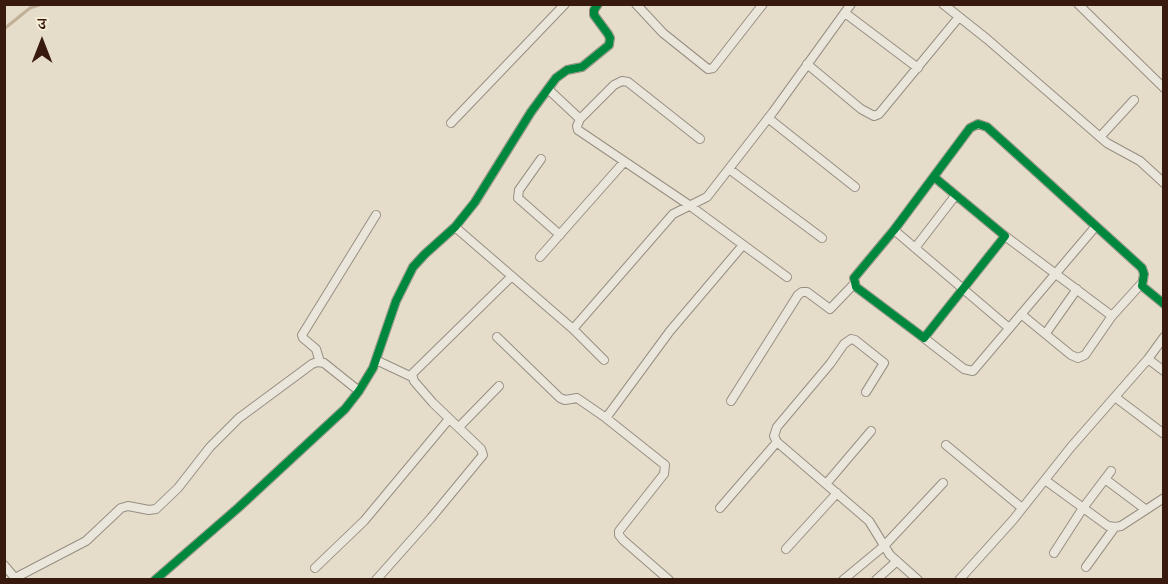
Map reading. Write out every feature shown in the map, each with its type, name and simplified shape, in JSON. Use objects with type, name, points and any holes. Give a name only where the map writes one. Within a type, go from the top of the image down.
[{"type":"street","points":[[451,123],[565,4]]},
{"type":"street","points":[[155,579],[238,508],[345,409],[360,391],[376,360],[396,301],[413,267],[455,227],[475,202],[548,89],[564,71],[582,67],[609,45],[608,34],[594,15],[598,4]]},
{"type":"street","points":[[636,4],[663,33],[708,69],[713,68],[763,4]]},
{"type":"street","points":[[573,329],[673,214],[707,196],[768,118],[851,4]]},
{"type":"street","points":[[943,4],[1100,137],[1114,148],[1140,160],[1164,183]]},
{"type":"street","points":[[1078,4],[1164,88]]},
{"type":"street","points":[[845,13],[918,68]]},
{"type":"street","points":[[807,64],[861,109],[874,116],[885,109],[959,17]]},
{"type":"street","points":[[700,139],[628,82],[622,81],[580,119],[578,130],[787,277]]},
{"type":"street","points":[[548,89],[580,119]]},
{"type":"street","points":[[1100,137],[1134,100]]},
{"type":"street","points":[[768,118],[855,187]]},
{"type":"street","points":[[731,401],[798,295],[807,292],[830,309],[854,284],[854,278],[894,230],[974,125],[982,124],[1143,268],[1141,284],[1112,316],[1082,357],[1071,355],[1021,315]]},
{"type":"street","points":[[541,159],[519,190],[518,198],[560,235]]},
{"type":"street","points":[[540,256],[624,162]]},
{"type":"street","points":[[729,169],[822,238]]},
{"type":"street","points":[[933,177],[1005,236],[1112,316]]},
{"type":"street","points":[[915,248],[954,196]]},
{"type":"street","points":[[320,362],[316,349],[302,335],[376,215]]},
{"type":"street","points":[[854,284],[964,369],[973,371],[1054,272],[1096,226]]},
{"type":"street","points":[[455,227],[573,329],[604,360]]},
{"type":"street","points":[[894,230],[1009,328]]},
{"type":"street","points":[[924,338],[1005,236]]},
{"type":"street","points":[[606,418],[670,331],[743,245]]},
{"type":"street","points":[[411,377],[512,276]]},
{"type":"street","points":[[1141,284],[1164,303]]},
{"type":"street","points":[[1046,333],[1077,289]]},
{"type":"street","points":[[497,337],[560,398],[565,400],[577,398],[665,465],[664,474],[619,531],[619,535],[669,579]]},
{"type":"street","points":[[961,579],[1148,359],[1164,337]]},
{"type":"street","points":[[866,392],[884,363],[851,339],[844,344],[777,427],[774,436],[777,442],[869,521],[884,546],[918,579]]},
{"type":"street","points":[[1148,359],[1164,371]]},
{"type":"street","points":[[376,360],[411,377],[433,404],[483,452],[481,458],[378,579]]},
{"type":"street","points":[[4,565],[15,578],[86,541],[122,508],[128,506],[148,510],[156,509],[171,495],[210,447],[239,418],[312,364],[324,363],[360,391]]},
{"type":"street","points":[[459,427],[499,386]]},
{"type":"street","points":[[1115,397],[1164,434]]},
{"type":"street","points":[[315,568],[364,521],[449,419]]},
{"type":"street","points":[[826,483],[871,431]]},
{"type":"street","points":[[720,508],[777,442]]},
{"type":"street","points":[[946,445],[1022,508]]},
{"type":"street","points":[[1054,553],[1083,508],[1111,471]]},
{"type":"street","points":[[1105,479],[1145,509]]},
{"type":"street","points":[[1045,480],[1108,526],[1121,526],[1164,498]]},
{"type":"street","points":[[843,579],[884,546],[943,483]]},
{"type":"street","points":[[786,549],[837,494]]},
{"type":"street","points":[[1086,567],[1115,527]]},
{"type":"street","points":[[876,579],[897,561]]},
{"type":"waterway","points":[[4,29],[30,8],[42,4]]},
{"type":"cycle path","points":[[155,580],[238,508],[345,409],[359,391],[373,368],[396,301],[413,267],[455,227],[475,202],[531,112],[556,78],[567,70],[582,67],[609,45],[610,38],[594,15],[598,4]]},
{"type":"cycle path","points":[[934,177],[1005,236],[924,338],[856,287],[854,278],[894,230],[970,128],[978,124],[987,127],[1142,268],[1144,274],[1142,286],[1164,304]]}]
